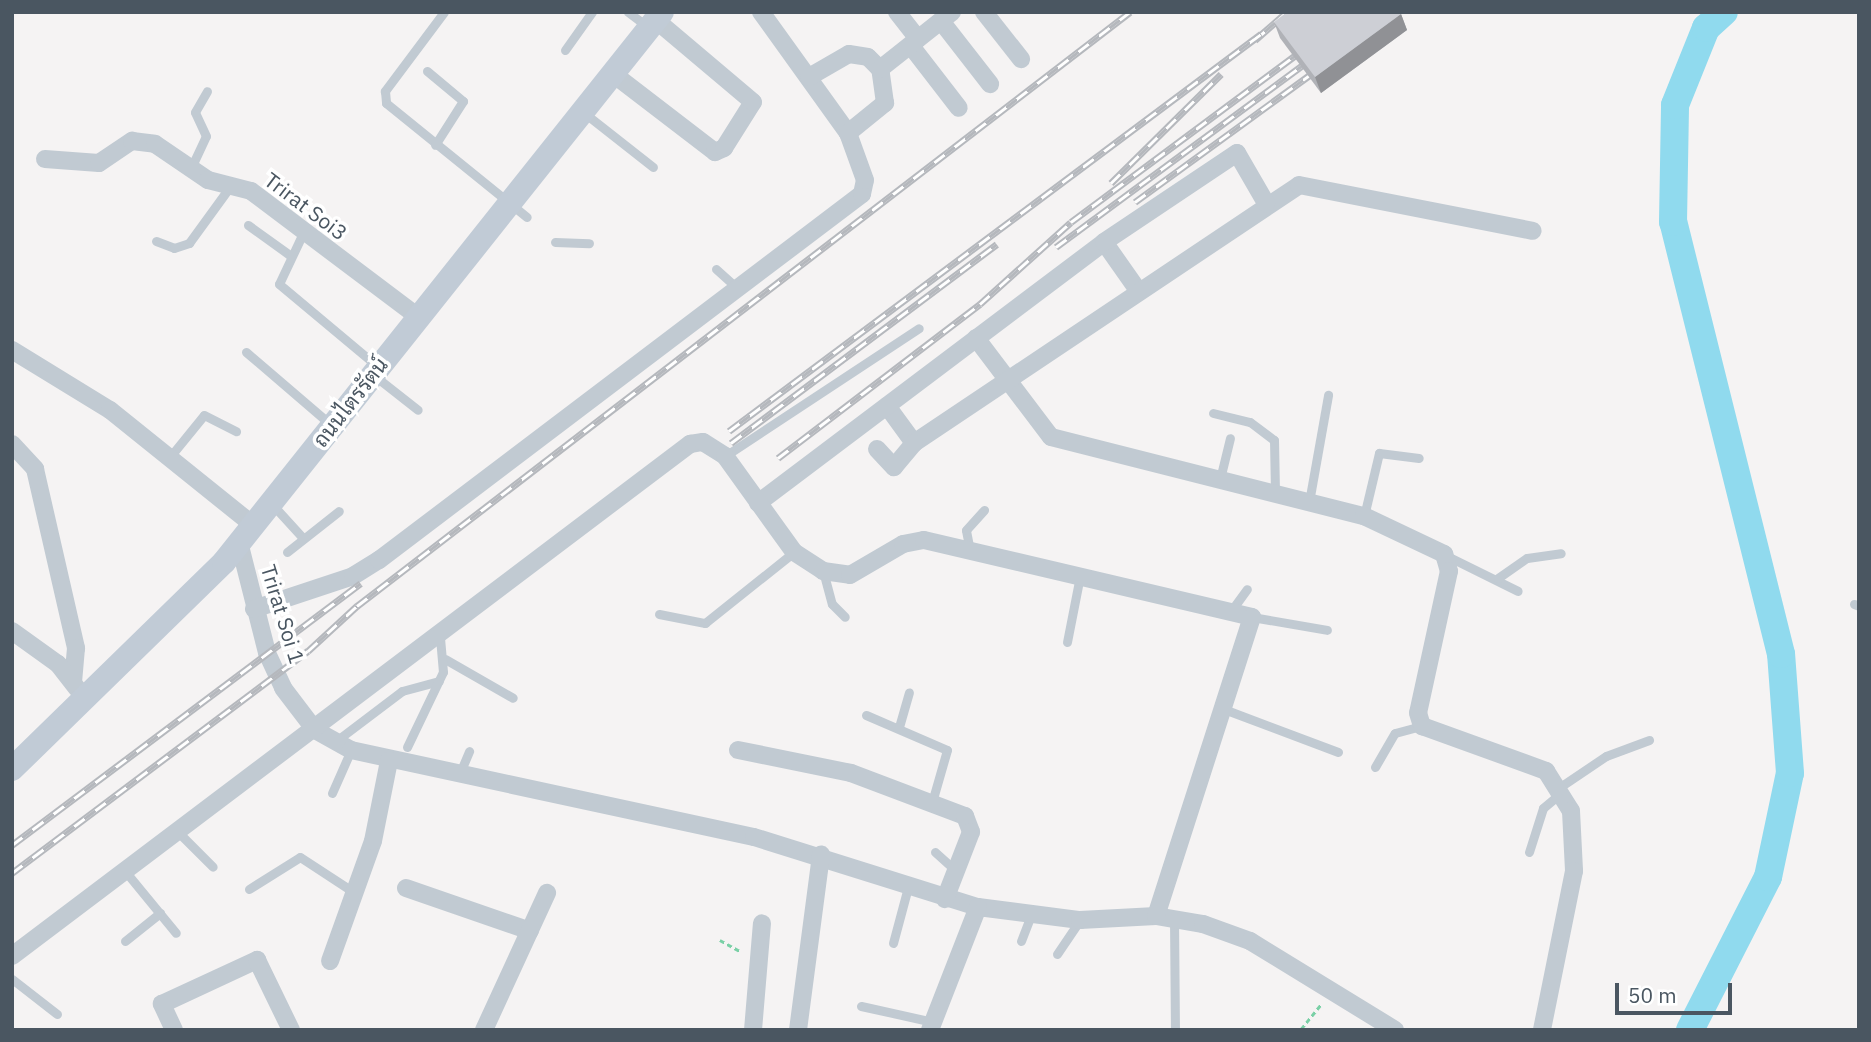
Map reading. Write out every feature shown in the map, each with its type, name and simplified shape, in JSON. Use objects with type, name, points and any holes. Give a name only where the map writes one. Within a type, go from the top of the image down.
[{"type":"main road","name":"ถนนไตรรัตน์","points":[[12,769],[84,689],[239,543],[417,316],[518,209],[581,111],[656,20]]},
{"type":"street","points":[[254,609],[353,576],[379,561],[862,194],[865,180],[848,134],[761,12]]},
{"type":"street","points":[[897,12],[959,108]]},
{"type":"street","points":[[985,12],[1021,59]]},
{"type":"street","points":[[880,69],[947,17],[990,84]]},
{"type":"street","points":[[611,73],[715,152],[724,148],[752,102],[656,20]]},
{"type":"street","points":[[809,77],[849,54],[868,57],[880,69],[885,103],[848,134]]},
{"type":"street","name":"Trirat Soi3","points":[[45,159],[99,163],[144,139],[190,170],[229,188],[251,191],[303,233],[417,316]]},
{"type":"street","points":[[758,503],[1104,242],[1237,153],[1266,203]]},
{"type":"street","points":[[877,449],[894,467],[914,443],[1286,189],[1321,187],[1533,231]]},
{"type":"street","points":[[1104,242],[1137,289]]},
{"type":"street","points":[[976,338],[1051,437],[1364,516],[1444,555],[1449,571],[1418,713],[1422,726],[1522,758],[1562,789],[1572,822],[1574,872],[1542,1030]]},
{"type":"street","points":[[12,350],[110,410],[169,458],[239,543]]},
{"type":"street","points":[[887,406],[914,443]]},
{"type":"street","points":[[12,956],[315,730],[690,444],[703,442],[724,456],[794,552],[823,572],[863,571],[915,540],[1252,617],[1221,708],[1165,917]]},
{"type":"street","points":[[12,444],[36,469],[84,689]]},
{"type":"street","name":"Trirat Soi 1","points":[[239,543],[254,609],[283,688],[315,730]]},
{"type":"street","points":[[12,631],[84,689]]},
{"type":"street","points":[[315,730],[344,746],[389,761],[821,855],[908,887],[978,907],[1080,920],[1165,917],[1250,941],[1333,989],[1395,1030]]},
{"type":"street","points":[[738,750],[851,773],[932,802],[970,821],[945,899]]},
{"type":"street","points":[[330,961],[356,894],[389,761]]},
{"type":"street","points":[[798,1030],[821,855]]},
{"type":"street","points":[[406,888],[530,931]]},
{"type":"street","points":[[484,1030],[547,893]]},
{"type":"street","points":[[932,1026],[978,907]]},
{"type":"street","points":[[753,1030],[762,923]]},
{"type":"street","points":[[174,1030],[162,1003],[257,960],[291,1030]]},
{"type":"lane","points":[[444,12],[384,98],[435,145],[518,209]]},
{"type":"lane","points":[[565,50],[592,12]]},
{"type":"lane","points":[[628,12],[656,20]]},
{"type":"lane","points":[[427,71],[463,101],[435,145]]},
{"type":"lane","points":[[190,170],[206,136],[195,112],[207,91]]},
{"type":"lane","points":[[581,111],[653,167]]},
{"type":"lane","points":[[156,241],[174,248],[189,243],[229,188]]},
{"type":"lane","points":[[248,225],[291,256]]},
{"type":"lane","points":[[303,233],[279,284],[418,410]]},
{"type":"lane","points":[[555,242],[589,243]]},
{"type":"lane","points":[[716,269],[737,288]]},
{"type":"lane","points":[[724,456],[919,328]]},
{"type":"lane","points":[[246,352],[331,426]]},
{"type":"lane","points":[[1309,502],[1328,395]]},
{"type":"lane","points":[[1213,414],[1250,422],[1274,440],[1275,493]]},
{"type":"lane","points":[[169,458],[204,415],[236,432]]},
{"type":"lane","points":[[1220,479],[1230,438]]},
{"type":"lane","points":[[1364,516],[1379,453],[1419,458]]},
{"type":"lane","points":[[271,502],[303,538]]},
{"type":"lane","points":[[970,551],[969,523],[984,510]]},
{"type":"lane","points":[[287,552],[339,511]]},
{"type":"lane","points":[[659,614],[705,623],[794,552]]},
{"type":"lane","points":[[1498,578],[1527,558],[1561,553]]},
{"type":"lane","points":[[1444,555],[1498,578],[1518,591]]},
{"type":"lane","points":[[823,572],[832,604],[845,617]]},
{"type":"lane","points":[[1067,642],[1080,576]]},
{"type":"lane","points":[[1231,611],[1247,589]]},
{"type":"lane","points":[[1252,617],[1328,629]]},
{"type":"lane","points":[[407,747],[439,681],[445,659],[440,635]]},
{"type":"lane","points":[[445,659],[513,698]]},
{"type":"lane","points":[[332,793],[344,746],[402,691],[439,681]]},
{"type":"lane","points":[[899,727],[909,692]]},
{"type":"lane","points":[[1221,708],[1338,752]]},
{"type":"lane","points":[[866,715],[947,750],[932,802]]},
{"type":"lane","points":[[1375,767],[1395,733],[1422,726]]},
{"type":"lane","points":[[1529,852],[1543,808],[1562,789],[1606,756],[1649,740]]},
{"type":"lane","points":[[458,777],[469,751]]},
{"type":"lane","points":[[178,832],[213,867]]},
{"type":"lane","points":[[935,852],[956,870]]},
{"type":"lane","points":[[249,889],[300,857],[356,894]]},
{"type":"lane","points":[[125,871],[176,933]]},
{"type":"lane","points":[[893,943],[908,887]]},
{"type":"lane","points":[[125,941],[160,913]]},
{"type":"lane","points":[[1021,941],[1031,915]]},
{"type":"lane","points":[[1165,917],[1175,1030]]},
{"type":"lane","points":[[1057,954],[1080,920]]},
{"type":"lane","points":[[12,979],[57,1014]]},
{"type":"lane","points":[[861,1006],[932,1026]]},
{"type":"path","points":[[1301,1029],[1333,989]]},
{"type":"building","points":[[1287,12],[1401,14],[1315,77],[1274,22]]},
{"type":"waterway","points":[[1690,1030],[1768,877],[1790,773],[1781,654],[1673,222],[1675,105],[1706,28],[1724,12]]},
{"type":"railway","points":[[12,873],[308,651],[357,606],[1130,12]]},
{"type":"railway","points":[[1255,40],[1287,12]]},
{"type":"railway","points":[[729,431],[1261,34]]},
{"type":"railway","points":[[778,458],[980,304],[1071,222],[1308,46]]},
{"type":"railway","points":[[1056,247],[1315,56]]},
{"type":"railway","points":[[1135,202],[1325,64]]},
{"type":"railway","points":[[1111,183],[1221,74]]},
{"type":"railway","points":[[731,443],[997,244]]},
{"type":"railway","points":[[12,845],[361,583]]}]
